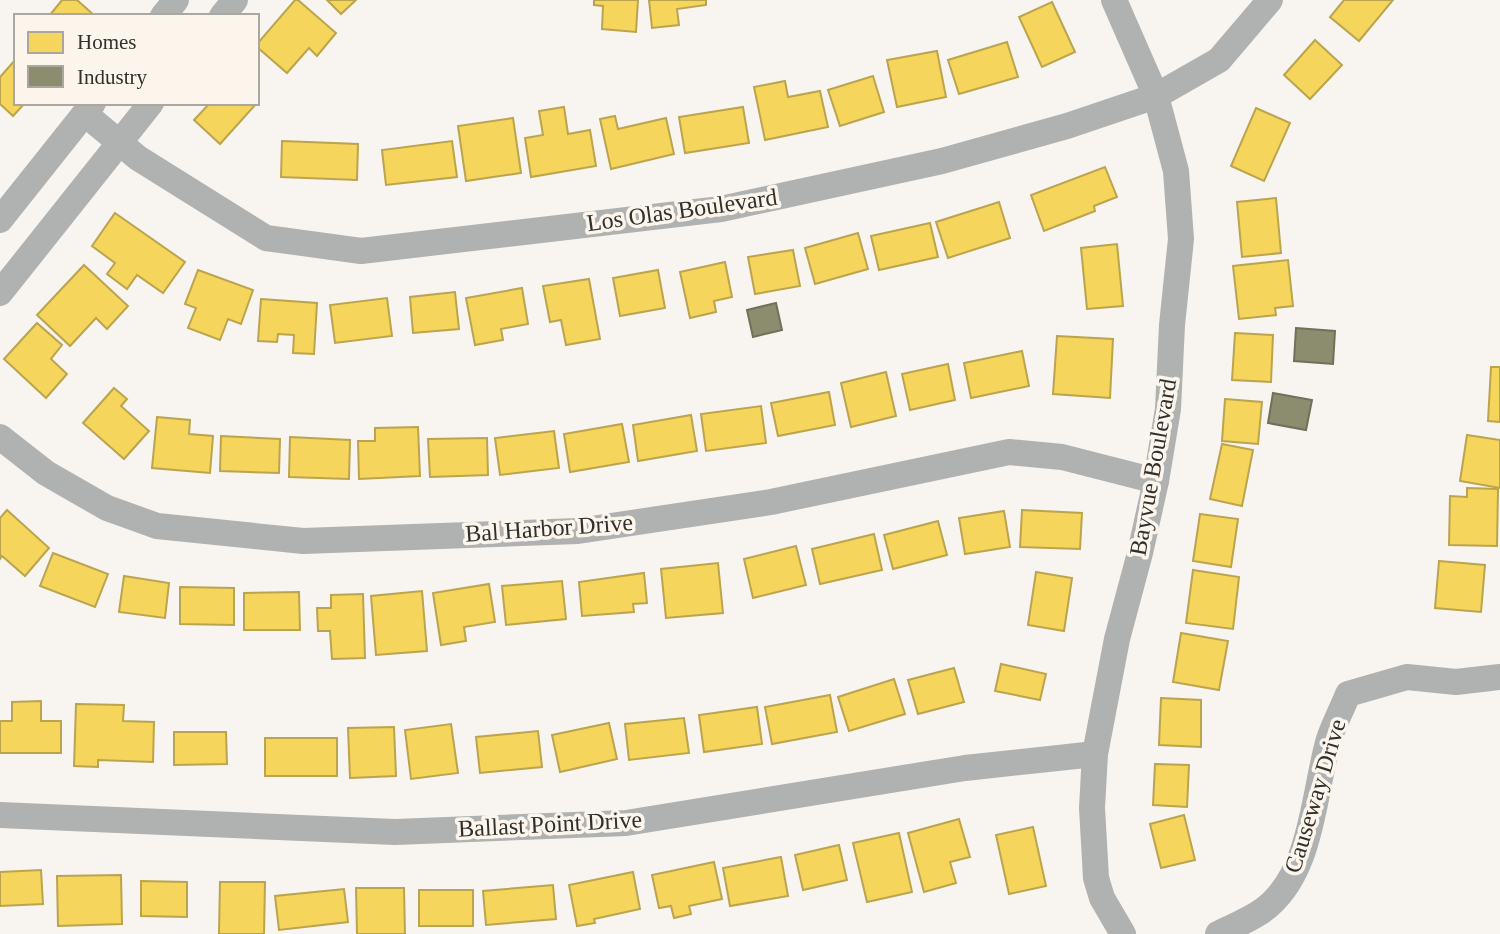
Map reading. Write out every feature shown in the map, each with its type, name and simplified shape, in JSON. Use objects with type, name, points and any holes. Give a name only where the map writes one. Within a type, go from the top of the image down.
[{"type":"street","points":[[165,14],[176,0]]},
{"type":"street","points":[[224,14],[235,0]]},
{"type":"street","name":"Bayvue Boulevard","points":[[1114,0],[1156,96],[1176,171],[1181,239],[1172,325],[1168,409],[1156,481],[1140,553],[1116,639],[1095,754],[1093,808],[1096,878],[1102,898],[1123,934]]},
{"type":"street","name":"Los Olas Boulevard","points":[[89,109],[120,144],[138,158],[266,238],[361,251],[721,209],[942,161],[1067,126],[1156,96],[1219,60],[1270,0]]},
{"type":"street","points":[[0,293],[149,105]]},
{"type":"street","points":[[0,220],[89,109]]},
{"type":"street","name":"Bal Harbor Drive","points":[[0,437],[46,473],[107,508],[157,526],[303,541],[578,531],[771,502],[1009,452],[1062,457],[1156,481]]},
{"type":"street","name":"Causeway Drive","points":[[1219,934],[1262,911],[1295,873],[1330,737],[1348,694],[1406,677],[1456,682],[1500,677]]},
{"type":"street","name":"Ballast Point Drive","points":[[0,815],[395,832],[626,823],[965,768],[1095,754]]},
{"type":"building: Homes","points":[[62,0],[77,0],[93,14],[51,14]]},
{"type":"building: Homes","points":[[295,0],[336,33],[317,56],[309,48],[287,73],[259,49],[259,42]]},
{"type":"building: Homes","points":[[327,0],[356,0],[341,14]]},
{"type":"building: Homes","points":[[594,0],[638,0],[636,32],[602,29],[603,6],[594,5]]},
{"type":"building: Homes","points":[[649,0],[706,0],[706,5],[677,9],[679,25],[652,28]]},
{"type":"building: Homes","points":[[1344,0],[1393,0],[1359,41],[1330,17]]},
{"type":"building: Homes","points":[[1052,2],[1075,52],[1042,67],[1019,17]]},
{"type":"building: Homes","points":[[1315,40],[1342,65],[1310,99],[1284,75]]},
{"type":"building: Homes","points":[[1007,42],[1018,77],[959,94],[948,60]]},
{"type":"building: Homes","points":[[937,51],[946,97],[897,107],[887,60]]},
{"type":"building: Homes","points":[[14,61],[14,105],[23,105],[13,116],[0,104],[0,77]]},
{"type":"building: Homes","points":[[873,76],[884,112],[840,126],[828,90]]},
{"type":"building: Homes","points":[[785,81],[788,97],[820,91],[828,127],[765,140],[754,87]]},
{"type":"building: Homes","points":[[208,105],[255,105],[220,144],[194,120]]},
{"type":"building: Homes","points":[[564,107],[568,134],[590,130],[596,166],[531,177],[525,138],[543,135],[539,111]]},
{"type":"building: Homes","points":[[743,107],[749,143],[685,153],[679,117]]},
{"type":"building: Homes","points":[[1256,108],[1290,123],[1264,181],[1231,166]]},
{"type":"building: Homes","points":[[615,116],[618,129],[666,118],[674,154],[611,169],[600,119]]},
{"type":"building: Homes","points":[[513,118],[521,173],[466,181],[458,126]]},
{"type":"building: Homes","points":[[282,141],[358,144],[357,180],[281,177]]},
{"type":"building: Homes","points":[[452,141],[457,177],[386,185],[382,150]]},
{"type":"building: Homes","points":[[1105,167],[1117,197],[1094,206],[1095,211],[1044,231],[1031,195]]},
{"type":"building: Homes","points":[[1276,198],[1281,253],[1242,257],[1237,202]]},
{"type":"building: Homes","points":[[999,202],[1010,238],[948,258],[936,222]]},
{"type":"building: Homes","points":[[115,213],[185,262],[163,293],[137,275],[127,289],[107,274],[115,263],[92,246]]},
{"type":"building: Homes","points":[[930,223],[938,257],[879,270],[871,236]]},
{"type":"building: Homes","points":[[858,233],[868,269],[815,284],[805,248]]},
{"type":"building: Homes","points":[[1117,244],[1123,306],[1087,309],[1081,248]]},
{"type":"building: Homes","points":[[793,250],[800,286],[755,294],[748,257]]},
{"type":"building: Homes","points":[[1288,260],[1293,306],[1275,308],[1276,315],[1239,319],[1233,266]]},
{"type":"building: Homes","points":[[725,262],[732,297],[714,301],[716,312],[690,318],[680,272]]},
{"type":"building: Homes","points":[[84,265],[128,306],[107,329],[96,318],[70,346],[37,315]]},
{"type":"building: Homes","points":[[198,270],[253,290],[241,324],[228,319],[220,340],[188,328],[196,308],[185,304]]},
{"type":"building: Homes","points":[[658,270],[665,308],[620,316],[613,278]]},
{"type":"building: Homes","points":[[589,279],[600,339],[566,345],[561,320],[550,322],[543,286]]},
{"type":"building: Homes","points":[[522,288],[528,324],[501,329],[503,340],[475,345],[466,298]]},
{"type":"building: Homes","points":[[455,292],[459,329],[413,333],[410,297]]},
{"type":"building: Homes","points":[[387,298],[392,336],[335,343],[330,305]]},
{"type":"building: Homes","points":[[261,299],[317,303],[314,354],[293,353],[294,335],[278,334],[277,342],[258,341]]},
{"type":"building: Homes","points":[[37,323],[62,345],[51,359],[67,374],[46,398],[4,359]]},
{"type":"building: Homes","points":[[1235,333],[1273,335],[1271,382],[1232,380]]},
{"type":"building: Homes","points":[[1057,336],[1113,339],[1110,398],[1053,394]]},
{"type":"building: Homes","points":[[1022,351],[1029,386],[971,398],[964,363]]},
{"type":"building: Homes","points":[[948,364],[955,400],[910,410],[902,374]]},
{"type":"building: Homes","points":[[1491,367],[1500,367],[1500,422],[1488,421]]},
{"type":"building: Homes","points":[[886,372],[896,416],[851,427],[841,383]]},
{"type":"building: Homes","points":[[114,388],[127,399],[121,406],[149,431],[124,459],[83,423]]},
{"type":"building: Homes","points":[[829,392],[835,425],[778,436],[771,403]]},
{"type":"building: Homes","points":[[1225,399],[1262,402],[1258,444],[1222,441]]},
{"type":"building: Homes","points":[[761,406],[766,443],[706,451],[701,414]]},
{"type":"building: Homes","points":[[691,415],[697,451],[638,461],[633,425]]},
{"type":"building: Homes","points":[[157,417],[190,420],[189,434],[213,436],[210,473],[152,468]]},
{"type":"building: Homes","points":[[622,424],[629,462],[570,472],[564,434]]},
{"type":"building: Homes","points":[[418,427],[420,476],[359,479],[358,441],[375,441],[375,428]]},
{"type":"building: Homes","points":[[554,431],[559,468],[500,475],[495,438]]},
{"type":"building: Homes","points":[[1467,435],[1500,440],[1500,488],[1460,481]]},
{"type":"building: Homes","points":[[221,436],[280,439],[279,473],[220,471]]},
{"type":"building: Homes","points":[[290,437],[350,440],[349,479],[289,477]]},
{"type":"building: Homes","points":[[487,438],[488,475],[430,477],[428,439]]},
{"type":"building: Homes","points":[[1222,444],[1253,450],[1242,506],[1210,499]]},
{"type":"building: Homes","points":[[1467,488],[1498,489],[1497,546],[1449,545],[1450,496],[1467,497]]},
{"type":"building: Homes","points":[[7,510],[49,548],[25,576],[2,556],[0,559],[0,518]]},
{"type":"building: Homes","points":[[1022,510],[1082,513],[1080,549],[1020,547]]},
{"type":"building: Homes","points":[[1004,511],[1010,547],[965,554],[959,518]]},
{"type":"building: Homes","points":[[1200,514],[1238,519],[1231,567],[1193,561]]},
{"type":"building: Homes","points":[[938,521],[947,555],[893,569],[884,535]]},
{"type":"building: Homes","points":[[874,534],[882,570],[820,584],[812,549]]},
{"type":"building: Homes","points":[[796,546],[806,585],[753,598],[744,559]]},
{"type":"building: Homes","points":[[53,553],[108,574],[95,607],[40,586]]},
{"type":"building: Homes","points":[[1439,561],[1485,565],[1481,612],[1435,608]]},
{"type":"building: Homes","points":[[718,563],[723,613],[666,618],[661,569]]},
{"type":"building: Homes","points":[[1193,570],[1239,577],[1233,629],[1186,623]]},
{"type":"building: Homes","points":[[1036,572],[1072,578],[1064,631],[1028,625]]},
{"type":"building: Homes","points":[[644,573],[647,603],[633,604],[634,612],[582,616],[579,582]]},
{"type":"building: Homes","points":[[124,576],[169,583],[165,618],[119,612]]},
{"type":"building: Homes","points":[[562,581],[566,619],[506,625],[502,586]]},
{"type":"building: Homes","points":[[489,584],[495,622],[464,627],[466,641],[441,645],[433,593]]},
{"type":"building: Homes","points":[[180,587],[234,588],[234,625],[180,624]]},
{"type":"building: Homes","points":[[422,591],[427,651],[376,655],[371,596]]},
{"type":"building: Homes","points":[[299,592],[300,630],[244,630],[244,593]]},
{"type":"building: Homes","points":[[363,594],[365,658],[332,659],[330,631],[318,631],[317,608],[331,608],[331,595]]},
{"type":"building: Homes","points":[[1181,633],[1228,641],[1219,690],[1173,682]]},
{"type":"building: Homes","points":[[1001,664],[1046,674],[1040,700],[995,691]]},
{"type":"building: Homes","points":[[954,668],[964,702],[918,714],[908,680]]},
{"type":"building: Homes","points":[[894,679],[905,714],[849,731],[838,697]]},
{"type":"building: Homes","points":[[830,695],[837,732],[772,744],[765,707]]},
{"type":"building: Homes","points":[[1161,698],[1201,700],[1201,747],[1159,745]]},
{"type":"building: Homes","points":[[41,701],[41,721],[61,721],[61,753],[0,753],[0,721],[12,721],[12,702]]},
{"type":"building: Homes","points":[[76,704],[124,705],[123,721],[154,722],[153,762],[98,760],[98,767],[74,766]]},
{"type":"building: Homes","points":[[757,707],[762,744],[704,752],[699,715]]},
{"type":"building: Homes","points":[[684,718],[689,753],[629,760],[625,724]]},
{"type":"building: Homes","points":[[609,723],[617,759],[560,772],[552,735]]},
{"type":"building: Homes","points":[[451,724],[458,773],[411,779],[405,730]]},
{"type":"building: Homes","points":[[394,727],[396,776],[350,778],[348,728]]},
{"type":"building: Homes","points":[[538,731],[542,767],[480,773],[476,737]]},
{"type":"building: Homes","points":[[174,732],[226,732],[227,764],[174,765]]},
{"type":"building: Homes","points":[[265,738],[337,738],[337,776],[265,776]]},
{"type":"building: Homes","points":[[1155,764],[1189,765],[1187,807],[1153,805]]},
{"type":"building: Homes","points":[[1184,815],[1195,860],[1161,868],[1150,824]]},
{"type":"building: Homes","points":[[959,819],[970,857],[950,862],[956,883],[924,892],[908,833]]},
{"type":"building: Homes","points":[[1033,827],[1046,886],[1009,894],[996,835]]},
{"type":"building: Homes","points":[[899,833],[912,892],[867,902],[853,843]]},
{"type":"building: Homes","points":[[839,845],[847,880],[803,890],[795,855]]},
{"type":"building: Homes","points":[[781,857],[788,896],[730,906],[723,868]]},
{"type":"building: Homes","points":[[714,862],[722,899],[689,906],[691,914],[674,918],[671,906],[659,908],[652,875]]},
{"type":"building: Homes","points":[[41,870],[43,904],[0,906],[0,872]]},
{"type":"building: Homes","points":[[633,872],[640,909],[594,919],[595,923],[577,926],[569,885]]},
{"type":"building: Homes","points":[[121,875],[122,924],[58,926],[57,876]]},
{"type":"building: Homes","points":[[141,881],[187,882],[187,917],[141,916]]},
{"type":"building: Homes","points":[[220,882],[265,882],[264,934],[219,934]]},
{"type":"building: Homes","points":[[553,885],[556,919],[486,925],[483,891]]},
{"type":"building: Homes","points":[[356,888],[404,888],[405,934],[357,934]]},
{"type":"building: Homes","points":[[344,889],[348,922],[279,930],[275,896]]},
{"type":"building: Homes","points":[[419,890],[473,890],[473,926],[419,926]]},
{"type":"building: Industry","points":[[776,303],[782,330],[753,337],[747,310]]},
{"type":"building: Industry","points":[[1296,328],[1335,331],[1333,364],[1294,361]]},
{"type":"building: Industry","points":[[1273,393],[1312,400],[1306,430],[1268,423]]}]
